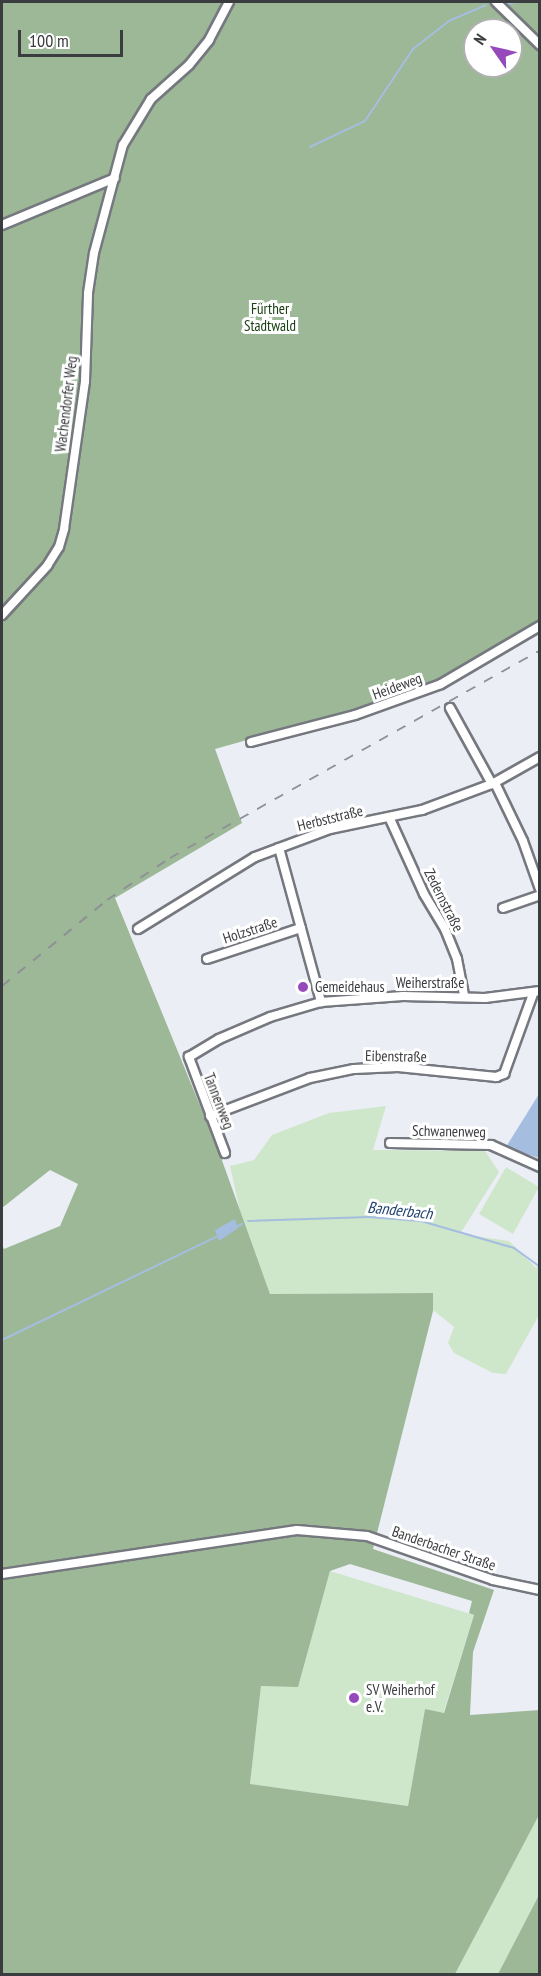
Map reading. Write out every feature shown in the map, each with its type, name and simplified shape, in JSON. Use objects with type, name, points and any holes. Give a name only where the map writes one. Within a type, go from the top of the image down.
[{"type":"street","name":"Wachendorfer Weg","points":[[2,615],[47,566],[64,530],[86,381],[88,293],[94,253],[123,145],[136,119],[189,65],[224,16],[229,2]]},
{"type":"street","points":[[496,2],[540,45]]},
{"type":"street","points":[[2,225],[115,178]]},
{"type":"street","name":"Heideweg","points":[[251,742],[355,715],[441,684],[540,626]]},
{"type":"street","points":[[450,708],[523,841],[540,889]]},
{"type":"street","name":"Herbststraße","points":[[138,929],[243,864],[279,848],[330,829],[390,819],[493,783],[540,758]]},
{"type":"street","name":"Zedernstraße","points":[[390,819],[424,894],[445,928],[458,959],[464,996]]},
{"type":"street","name":"Holzstraße","points":[[279,848],[321,1002]]},
{"type":"street","points":[[503,908],[540,895]]},
{"type":"street","name":"Holzstraße","points":[[207,958],[301,928]]},
{"type":"street","name":"Weiherstraße","points":[[189,1058],[241,1029],[321,1002],[536,992]]},
{"type":"street","name":"Eibenstraße","points":[[210,1116],[310,1078],[354,1069],[398,1067],[496,1077],[504,1074],[536,992]]},
{"type":"street","name":"Tannenweg","points":[[189,1058],[225,1154]]},
{"type":"street","name":"Schwanenweg","points":[[390,1143],[491,1145],[540,1167]]},
{"type":"street","name":"Banderbacher Straße","points":[[2,1574],[297,1530],[367,1536],[493,1580],[540,1590]]},
{"type":"green space","name":"Fürther Stadtwald","points":[[2,2],[539,2],[539,634],[458,681],[215,749],[242,823],[115,898],[219,1152],[270,1294],[433,1293],[433,1311],[373,1549],[494,1590],[473,1652],[470,1715],[540,1710],[539,1815],[455,1974],[2,1974],[2,1245],[4,1249],[60,1226],[78,1184],[50,1170],[2,1208]],"holes":[[[350,1564],[472,1601],[469,1613],[474,1615],[444,1713],[425,1709],[408,1806],[250,1784],[261,1686],[298,1687],[330,1571]]]},
{"type":"green space","points":[[386,1106],[373,1150],[485,1151],[499,1172],[460,1234],[509,1241],[536,1268],[539,1264],[539,1315],[506,1374],[493,1373],[454,1353],[448,1343],[454,1327],[433,1310],[433,1293],[270,1294],[242,1220],[230,1166],[254,1160],[272,1135],[329,1113]]},
{"type":"green space","points":[[506,1167],[539,1187],[513,1234],[479,1214]]},
{"type":"green space","name":"SV Weiherhof e.V.","points":[[330,1571],[474,1615],[443,1714],[425,1709],[408,1806],[250,1784],[261,1686],[298,1686]]},
{"type":"green space","points":[[539,1815],[539,1895],[498,1974],[455,1974]]},
{"type":"green space","points":[[539,1895],[539,1974],[498,1974]]},
{"type":"water","points":[[539,1094],[539,1158],[506,1147]]},
{"type":"water","points":[[235,1219],[238,1228],[219,1241],[215,1230]]},
{"type":"waterway","points":[[506,4],[517,2]]},
{"type":"waterway","points":[[310,147],[365,121],[413,49],[449,21],[486,5]]},
{"type":"waterway","name":"Banderbach","points":[[248,1221],[369,1217],[421,1221],[514,1248],[540,1267]]},
{"type":"waterway","name":"Banderbach","points":[[236,1227],[242,1224]]},
{"type":"waterway","name":"Banderbach","points":[[2,1340],[218,1236]]},
{"type":"railway","points":[[2,986],[107,900],[170,858],[540,650]]},
{"type":"place","name":"Gemeidehaus","points":[[303,987]]},
{"type":"place","name":"SV Weiherhof e.V.","points":[[354,1698]]}]
